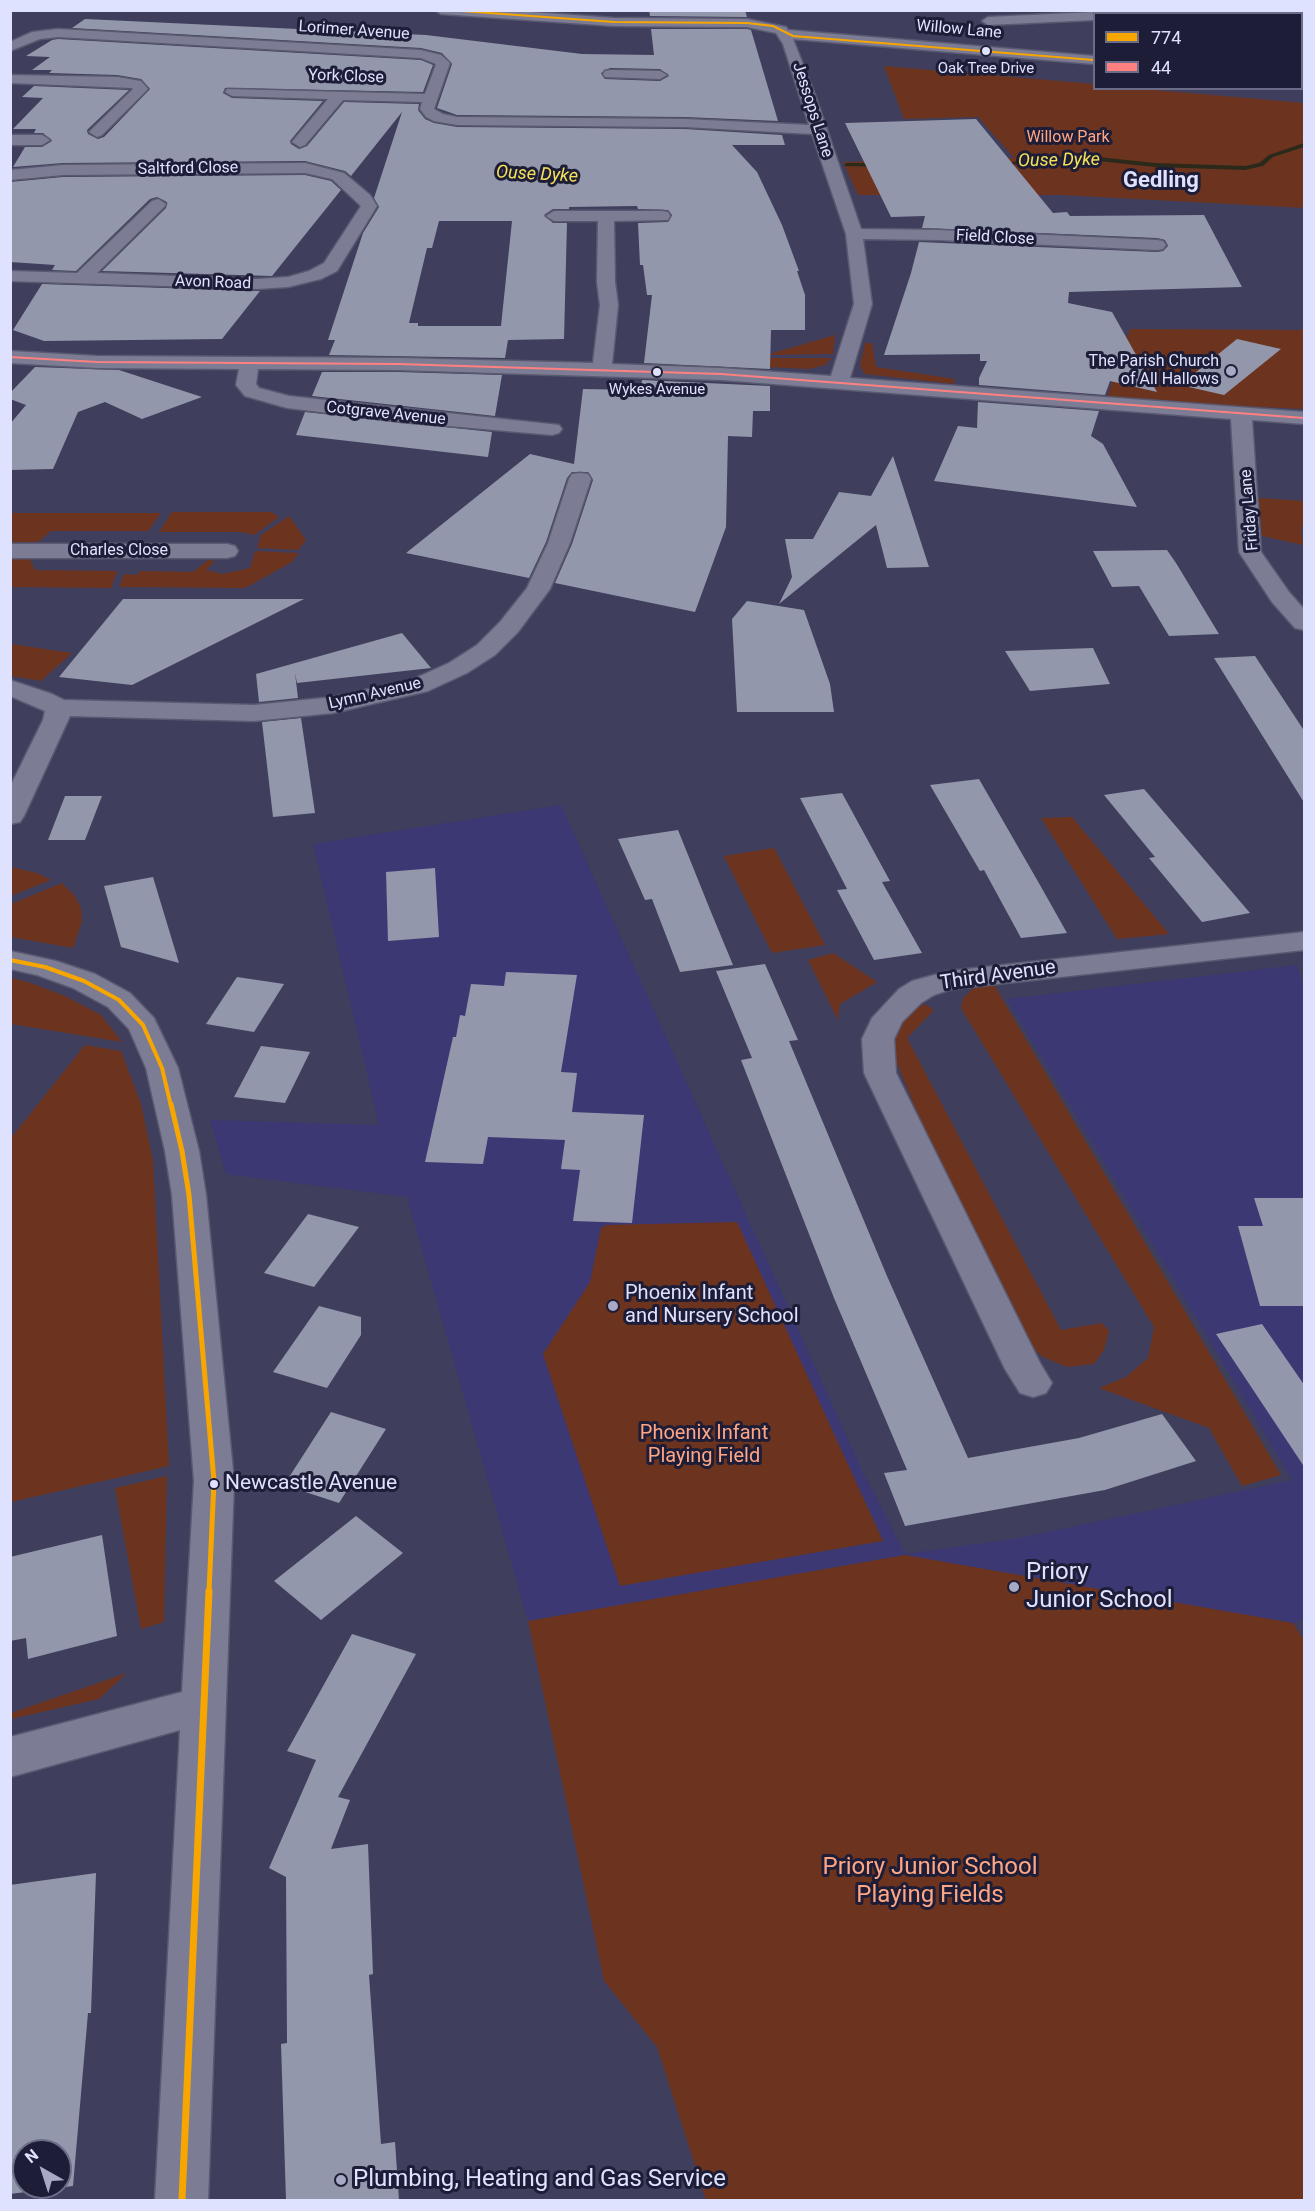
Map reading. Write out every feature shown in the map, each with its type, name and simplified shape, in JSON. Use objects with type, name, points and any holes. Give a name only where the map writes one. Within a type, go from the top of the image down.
[{"type":"street","points":[[441,10],[614,22],[746,17],[785,34]]},
{"type":"street","points":[[990,50],[992,48],[984,16],[1093,16]]},
{"type":"street","name":"Lorimer Avenue","points":[[10,47],[37,35],[57,33],[422,54],[436,58],[443,63],[429,98]]},
{"type":"street","name":"Willow Lane","points":[[785,34],[1093,60]]},
{"type":"street","name":"Jessops Lane","points":[[785,34],[808,95],[854,234],[863,304],[839,382]]},
{"type":"street","points":[[609,74],[633,80],[660,75]]},
{"type":"street","points":[[10,79],[117,81],[136,84],[141,89],[97,132]]},
{"type":"street","name":"York Close","points":[[232,92],[265,89],[336,95],[429,98]]},
{"type":"street","points":[[299,135],[337,98],[336,95]]},
{"type":"street","points":[[429,98],[427,110],[431,114],[457,121],[629,116],[696,123],[818,130]]},
{"type":"street","points":[[18,138],[42,140]]},
{"type":"street","name":"Saltford Close","points":[[10,175],[63,170],[305,168],[338,176],[360,196]]},
{"type":"street","points":[[337,200],[360,196],[382,197]]},
{"type":"street","name":"Avon Road","points":[[10,276],[257,284],[288,282],[315,275],[331,267],[369,206],[360,196]]},
{"type":"street","points":[[82,278],[159,210]]},
{"type":"street","points":[[554,216],[662,216]]},
{"type":"street","points":[[602,369],[609,304],[606,282],[606,216]]},
{"type":"street","name":"Field Close","points":[[854,234],[928,235],[1136,248],[1157,245]]},
{"type":"street","points":[[10,357],[97,362],[602,369],[839,382],[1241,415],[1305,418]]},
{"type":"street","name":"Cotgrave Avenue","points":[[249,364],[246,385],[252,392],[287,402],[403,416],[552,429]]},
{"type":"street","name":"Friday Lane","points":[[1241,415],[1247,472],[1250,552],[1280,597],[1305,623]]},
{"type":"street","name":"Lymn Avenue","points":[[58,708],[254,713],[333,705],[380,696],[429,681],[458,668],[486,650],[509,627],[538,589],[559,543],[580,478]]},
{"type":"street","name":"Charles Close","points":[[10,551],[227,551]]},
{"type":"street","points":[[10,687],[43,699],[58,708],[56,720],[10,816]]},
{"type":"street","name":"Third Avenue","points":[[1033,1383],[1024,1369],[880,1073],[878,1039],[888,1018],[910,996],[923,988],[949,980],[1305,941]]},
{"type":"street","points":[[10,960],[45,967],[84,981],[119,999],[143,1025],[162,1068],[182,1150],[189,1196],[214,1481],[182,2200]]},
{"type":"street","points":[[10,1757],[203,1705]]},
{"type":"shaded area","name":"Priory Junior School","points":[[561,805],[860,1466],[905,1554],[1020,1538],[1292,1480],[1007,999],[1297,965],[1304,987],[1304,1619],[1293,1623],[1304,1640],[1304,2200],[706,2200],[657,2047],[604,1981],[528,1621],[407,1197],[226,1174],[210,1120],[379,1125],[313,844]]},
{"type":"green space","name":"Willow Park","points":[[884,66],[1093,84],[1093,90],[1154,90],[1304,103],[1304,208],[1061,195],[858,195],[843,162],[1014,158],[978,117],[904,119]]},
{"type":"green space","points":[[1130,329],[1304,330],[1304,409],[1106,400]]},
{"type":"green space","points":[[835,335],[833,354],[766,355]]},
{"type":"green space","points":[[865,343],[872,343],[876,367],[955,379],[953,384],[865,374],[860,366]]},
{"type":"green space","points":[[720,358],[832,358],[825,365],[809,369],[721,365]]},
{"type":"green space","points":[[1259,498],[1304,501],[1304,527],[1301,527],[1303,545],[1262,536]]},
{"type":"green space","points":[[172,512],[271,512],[279,517],[254,535],[240,532],[159,532]]},
{"type":"green space","points":[[11,513],[161,513],[148,531],[51,531],[38,542],[11,542]]},
{"type":"green space","points":[[289,516],[306,540],[298,550],[257,548],[261,535]]},
{"type":"green space","points":[[255,551],[299,553],[292,562],[245,588],[119,587],[124,574],[137,575],[140,571],[193,572],[208,560],[215,561],[206,570],[222,574],[250,568]]},
{"type":"green space","points":[[10,557],[29,557],[35,570],[117,571],[111,588],[11,587]]},
{"type":"green space","points":[[10,644],[72,653],[41,681],[11,676]]},
{"type":"green space","points":[[1072,817],[1169,934],[1117,939],[1041,818]]},
{"type":"green space","points":[[774,848],[825,945],[772,953],[724,856]]},
{"type":"green space","points":[[11,867],[37,873],[51,880],[11,896]]},
{"type":"green space","points":[[62,883],[75,896],[81,908],[82,921],[73,948],[11,937],[11,904]]},
{"type":"green space","points":[[833,953],[877,982],[840,1004],[838,1020],[808,960]]},
{"type":"green space","points":[[11,978],[65,996],[101,1015],[122,1042],[11,1024]]},
{"type":"green space","points":[[993,983],[1281,1475],[1242,1486],[1209,1428],[1099,1388],[1126,1377],[1148,1358],[1154,1327],[961,1008],[963,998],[975,987]]},
{"type":"green space","points":[[925,1004],[934,1010],[907,1038],[1061,1330],[1102,1323],[1109,1331],[1104,1350],[1094,1364],[1067,1367],[1043,1357],[1028,1345],[924,1129],[892,1051],[894,1033],[915,1009]]},
{"type":"green space","points":[[85,1045],[121,1051],[141,1104],[153,1161],[169,1466],[11,1502],[11,1138]]},
{"type":"green space","name":"Phoenix Infant Playing Field","points":[[737,1222],[883,1541],[620,1586],[543,1354],[590,1282],[601,1228],[606,1225]]},
{"type":"green space","points":[[167,1476],[164,1622],[141,1629],[115,1488]]},
{"type":"green space","name":"Priory Junior School Playing Fields","points":[[905,1555],[1293,1623],[1304,1640],[1304,2200],[706,2200],[657,2047],[604,1981],[528,1621]]},
{"type":"green space","points":[[127,1673],[99,1699],[11,1719],[11,1713]]},
{"type":"building","points":[[649,10],[745,10],[747,17],[650,16]]},
{"type":"building","points":[[85,19],[426,35],[582,54],[654,55],[651,29],[747,29],[751,30],[778,121],[685,117],[457,115],[437,108],[452,64],[442,53],[421,48],[72,28]],"holes":[[[610,68],[660,69],[669,76],[660,81],[605,79],[601,73]]]},
{"type":"building","points":[[52,40],[421,60],[433,65],[423,92],[225,88],[223,93],[232,98],[323,101],[290,141],[299,149],[307,146],[344,102],[419,104],[418,110],[425,119],[457,127],[685,129],[782,135],[785,145],[732,145],[757,172],[782,225],[805,295],[805,330],[771,330],[770,369],[644,363],[652,295],[647,295],[643,265],[640,265],[638,223],[668,222],[672,215],[668,210],[638,209],[637,206],[569,207],[569,209],[553,209],[544,215],[553,223],[567,223],[564,339],[508,340],[505,358],[329,355],[335,340],[328,340],[363,233],[379,207],[374,198],[402,112],[351,176],[345,171],[305,161],[63,163],[13,167],[25,147],[42,147],[52,141],[43,133],[34,133],[36,129],[13,129],[43,98],[22,97],[34,86],[129,90],[87,130],[88,134],[98,139],[104,137],[150,89],[141,79],[117,75],[49,73],[52,70],[32,70],[50,57],[26,56]],"holes":[[[439,221],[512,221],[501,326],[418,326],[418,323],[409,323],[427,248],[432,248]]]},
{"type":"building","points":[[976,119],[1053,213],[1067,212],[1070,216],[1204,215],[1242,287],[1069,292],[1068,303],[1112,312],[1157,392],[1110,381],[1105,395],[979,385],[979,378],[987,361],[980,361],[980,354],[884,355],[919,242],[1157,252],[1163,251],[1168,246],[1165,240],[1157,238],[922,228],[925,216],[891,217],[845,123]]},
{"type":"building","points":[[305,175],[331,181],[341,190],[272,276],[102,271],[166,208],[167,202],[157,197],[150,199],[76,271],[52,270],[55,265],[10,262],[10,182],[63,177]]},
{"type":"building","points":[[42,284],[260,291],[222,339],[44,341],[13,330]]},
{"type":"building","name":"The Parish Church of All Hallows","points":[[1237,339],[1281,349],[1224,395],[1180,385]]},
{"type":"building","points":[[35,367],[119,370],[202,397],[142,419],[105,402],[78,412],[53,469],[10,470],[10,424],[26,405],[10,399],[10,393]]},
{"type":"building","points":[[322,372],[502,375],[495,416],[312,396]]},
{"type":"building","points":[[642,380],[770,386],[770,411],[753,411],[752,437],[728,436],[726,527],[695,612],[555,583],[572,544],[593,480],[588,472],[572,472],[567,478],[546,542],[529,578],[406,553],[530,454],[574,464],[583,389],[640,390]]},
{"type":"building","points":[[978,402],[1099,411],[1091,436],[1103,444],[1137,507],[934,481],[958,426],[977,428]]},
{"type":"building","points":[[305,412],[492,432],[488,457],[296,435]]},
{"type":"building","points":[[893,456],[929,567],[887,568],[876,525],[779,604],[792,577],[785,539],[813,539],[839,492],[871,496]]},
{"type":"building","points":[[1167,550],[1219,634],[1169,636],[1139,586],[1112,587],[1093,551]]},
{"type":"building","points":[[123,599],[304,599],[132,685],[59,677]]},
{"type":"building","points":[[747,601],[804,610],[830,684],[834,712],[737,712],[732,619]]},
{"type":"building","points":[[402,633],[431,668],[297,683],[295,673],[298,698],[259,702],[256,674]]},
{"type":"building","points":[[1093,648],[1110,684],[1030,691],[1005,651]]},
{"type":"building","points":[[1255,656],[1305,732],[1305,804],[1214,658]]},
{"type":"building","points":[[301,718],[315,813],[273,817],[262,722]]},
{"type":"building","points":[[979,779],[1067,933],[1021,938],[984,870],[980,871],[930,785]]},
{"type":"building","points":[[1144,789],[1250,913],[1202,922],[1149,858],[1155,857],[1104,795]]},
{"type":"building","points":[[842,793],[890,881],[882,882],[922,953],[874,960],[837,890],[847,889],[800,798]]},
{"type":"building","points":[[65,796],[102,796],[85,840],[48,840]]},
{"type":"building","points":[[678,830],[733,965],[680,972],[652,899],[645,900],[618,839]]},
{"type":"building","points":[[435,868],[439,937],[388,941],[386,872]]},
{"type":"building","points":[[153,877],[179,963],[121,947],[104,886]]},
{"type":"building","points":[[765,964],[798,1040],[789,1041],[887,1276],[968,1458],[1079,1438],[1162,1414],[1196,1461],[1105,1490],[905,1526],[884,1473],[907,1470],[834,1298],[741,1060],[752,1058],[716,971]]},
{"type":"building","points":[[506,972],[577,975],[561,1072],[577,1073],[572,1112],[644,1115],[632,1223],[573,1221],[580,1170],[561,1169],[565,1140],[488,1137],[483,1164],[425,1162],[453,1037],[456,1037],[460,1015],[465,1016],[471,984],[504,986]]},
{"type":"building","points":[[237,977],[284,984],[254,1032],[206,1024]]},
{"type":"building","points":[[261,1046],[310,1052],[285,1103],[234,1097]]},
{"type":"building","points":[[1254,1198],[1305,1198],[1305,1306],[1260,1306],[1238,1226],[1263,1226]]},
{"type":"building","points":[[308,1214],[359,1227],[314,1287],[264,1273]]},
{"type":"building","points":[[319,1306],[361,1317],[361,1335],[327,1388],[273,1372]]},
{"type":"building","points":[[1262,1324],[1305,1386],[1305,1468],[1216,1334]]},
{"type":"building","points":[[331,1412],[386,1429],[339,1503],[284,1485]]},
{"type":"building","points":[[356,1516],[403,1553],[321,1620],[274,1581]]},
{"type":"building","points":[[102,1535],[117,1636],[28,1659],[26,1638],[10,1641],[10,1557]]},
{"type":"building","points":[[352,1634],[416,1654],[338,1797],[350,1800],[331,1849],[368,1844],[373,1974],[369,1975],[381,2144],[395,2142],[399,2200],[286,2200],[281,2044],[287,2043],[286,1877],[269,1868],[316,1760],[287,1751]]},
{"type":"building","points":[[96,1873],[91,2013],[88,2013],[73,2186],[72,2139],[12,2139],[12,2194],[10,2194],[10,1885]]},
{"type":"waterway","name":"Ouse Dyke","points":[[995,164],[1079,157],[1155,165],[1245,168],[1261,165],[1271,156],[1304,145]]},
{"type":"waterway","name":"Ouse Dyke","points":[[846,165],[882,165]]},
{"type":"transit line","name":"774","points":[[448,10],[614,22],[747,23],[773,26],[793,36],[1093,60]]},
{"type":"transit line","name":"44","points":[[10,357],[97,362],[398,364],[721,374],[1304,418]]},
{"type":"transit line","name":"774","points":[[10,960],[45,967],[84,981],[119,1000],[143,1025],[162,1068],[182,1151],[189,1195],[214,1481],[182,2200]]},
{"type":"place","name":"Oak Tree Drive","points":[[986,51]]},
{"type":"place","name":"The Parish Church of All Hallows","points":[[1231,371]]},
{"type":"place","name":"Wykes Avenue","points":[[657,372]]},
{"type":"place","name":"Phoenix Infant and Nursery School","points":[[613,1306]]},
{"type":"place","name":"Newcastle Avenue","points":[[214,1484]]},
{"type":"place","name":"Priory Junior School","points":[[1014,1587]]},
{"type":"place","name":"Plumbing, Heating and Gas Service","points":[[341,2180]]},
{"type":"district","name":"Gedling","points":[[1161,181]]}]
